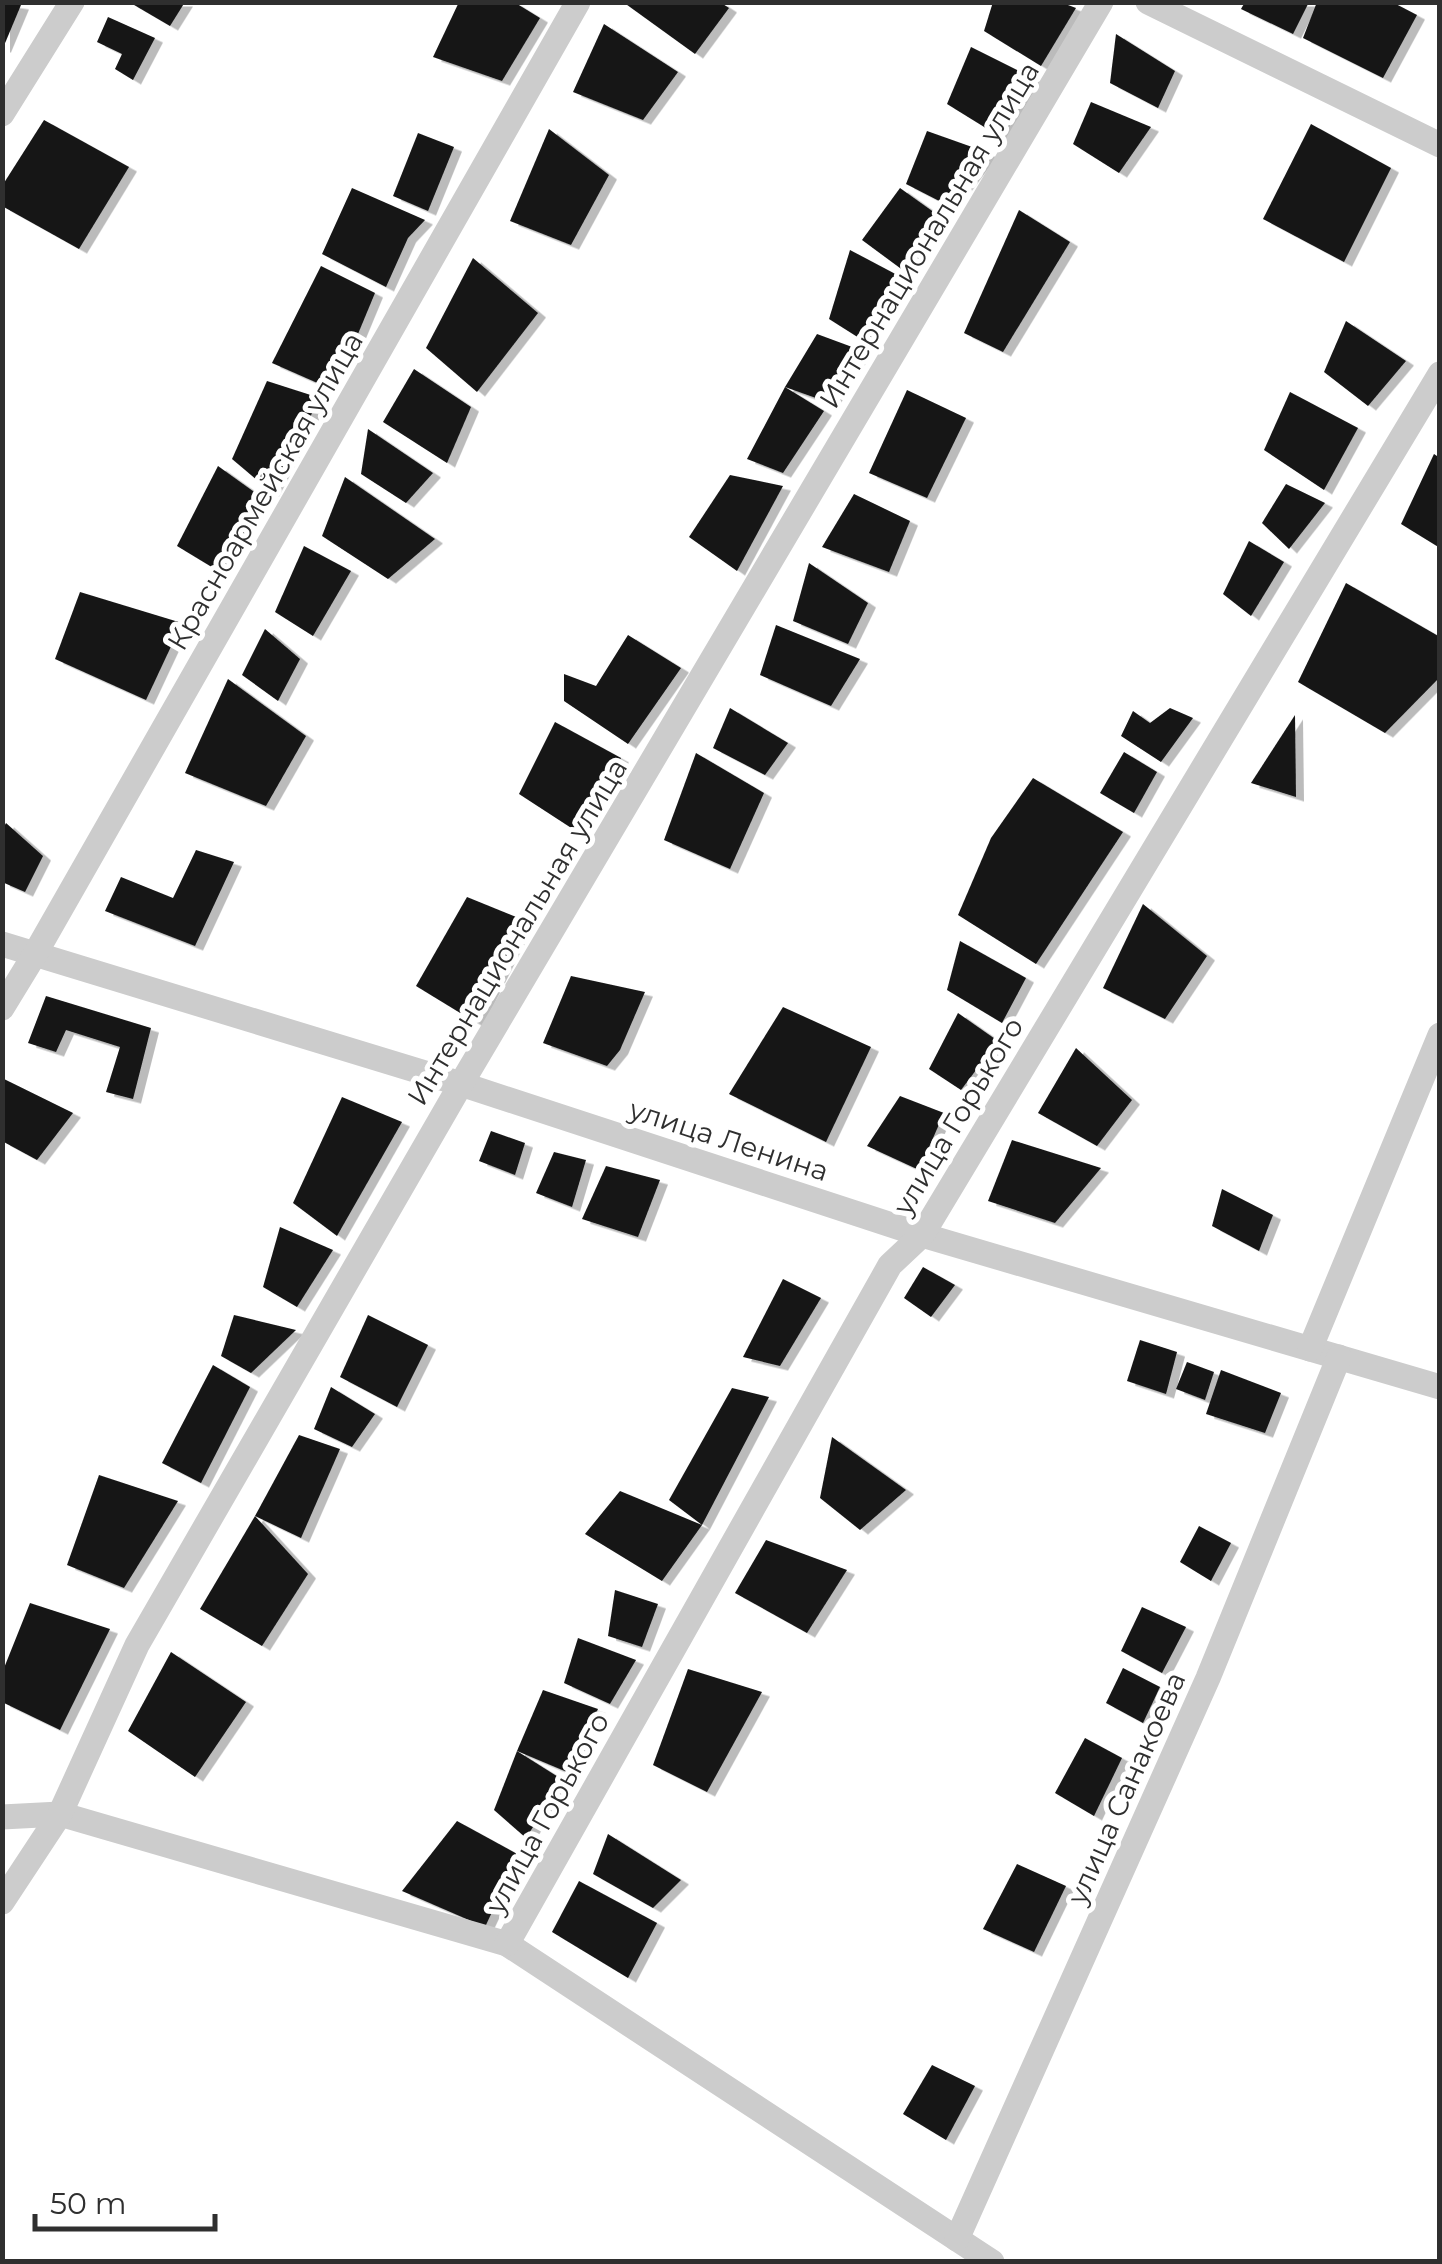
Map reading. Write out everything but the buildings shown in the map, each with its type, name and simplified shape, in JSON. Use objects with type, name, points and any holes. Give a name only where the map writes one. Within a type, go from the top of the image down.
[{"type":"street","points":[[2,114],[72,2]]},
{"type":"street","name":"Красноармейская улица","points":[[2,1008],[578,2]]},
{"type":"street","name":"Интернациональная улица","points":[[2,1902],[60,1814],[137,1646],[461,1084],[1101,2]]},
{"type":"street","points":[[1148,2],[1440,145]]},
{"type":"street","name":"улица Горького","points":[[507,1944],[890,1265],[922,1234],[1440,374]]},
{"type":"street","name":"улица Ленина","points":[[2,944],[461,1084],[922,1234],[1440,1388]]},
{"type":"street","points":[[1310,1349],[1440,1035]]},
{"type":"street","name":"улица Санакоева","points":[[957,2239],[1208,1678],[1339,1358]]},
{"type":"street","points":[[2,1817],[60,1814],[507,1944],[992,2262]]}]
